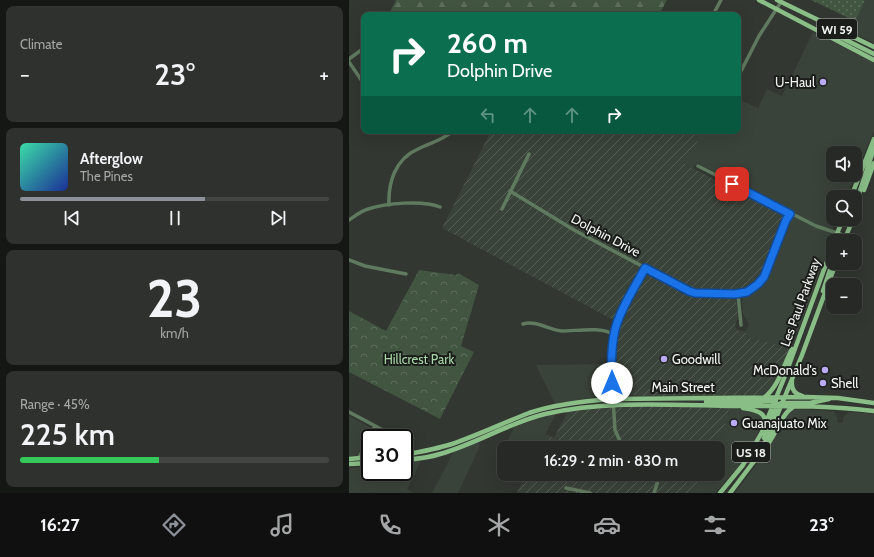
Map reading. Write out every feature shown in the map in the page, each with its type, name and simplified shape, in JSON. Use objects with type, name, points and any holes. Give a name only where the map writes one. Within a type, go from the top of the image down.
[{"type":"main road","name":"WI 59","points":[[759,0],[823,33],[840,37],[874,54]]},
{"type":"main road","name":"WI 59","points":[[779,1],[874,47]]},
{"type":"main road","points":[[823,33],[874,60]]},
{"type":"main road","points":[[854,190],[874,139]]},
{"type":"main road","points":[[860,190],[874,146]]},
{"type":"main road","points":[[862,194],[874,164]]},
{"type":"main road","points":[[838,233],[840,226]]},
{"type":"main road","name":"Les Paul Parkway","points":[[730,493],[760,452],[769,435],[801,333],[826,264]]},
{"type":"main road","points":[[818,310],[824,285],[830,270]]},
{"type":"main road","name":"Les Paul Parkway","points":[[720,493],[752,452],[778,403],[784,398],[793,379],[833,270]]},
{"type":"main road","points":[[765,397],[773,389],[779,379],[791,351],[801,333]]},
{"type":"main road","points":[[793,379],[792,387],[794,391],[798,395],[806,397]]},
{"type":"main road","name":"Main Street","points":[[413,453],[456,442],[529,413],[547,408],[613,398],[765,397],[778,403],[797,407],[848,408],[874,411]]},
{"type":"main road","name":"Main Street","points":[[413,459],[432,456],[458,448],[504,427],[543,415],[576,408],[613,405],[688,404],[734,406],[778,403],[784,398],[806,397],[837,398],[874,403]]},
{"type":"main road","points":[[688,404],[719,401],[810,403],[837,398]]},
{"type":"main road","points":[[811,407],[837,404],[839,403],[837,398]]},
{"type":"main road","points":[[837,398],[848,408]]},
{"type":"main road","points":[[557,412],[562,408],[575,406],[576,403]]},
{"type":"main road","points":[[734,406],[761,413],[765,419],[764,428]]},
{"type":"main road","points":[[760,452],[767,446],[789,410],[797,407]]},
{"type":"main road","points":[[466,438],[468,444]]},
{"type":"main road","points":[[456,442],[458,448]]},
{"type":"main road","points":[[430,450],[432,456]]},
{"type":"main road","points":[[349,459],[361,462]]},
{"type":"main road","points":[[349,464],[361,460]]},
{"type":"main road","points":[[724,493],[726,486]]},
{"type":"street","points":[[715,12],[721,0]]},
{"type":"street","points":[[741,71],[759,36],[777,9],[779,1]]},
{"type":"street","points":[[349,58],[361,50]]},
{"type":"street","points":[[349,62],[361,80]]},
{"type":"street","points":[[389,205],[391,181],[400,163],[415,150],[446,137],[450,134]]},
{"type":"street","points":[[502,209],[529,154]]},
{"type":"street","points":[[698,166],[790,214],[816,226],[838,233]]},
{"type":"street","name":"Dolphin Drive","points":[[511,191],[574,230],[695,293],[738,294],[753,288],[764,277],[786,220],[790,214]]},
{"type":"street","points":[[349,220],[370,208],[389,205],[423,203],[433,204],[440,207]]},
{"type":"street","points":[[349,260],[365,266],[406,274]]},
{"type":"street","points":[[620,441],[615,432],[613,422],[612,351],[614,335],[621,313],[645,268]]},
{"type":"street","points":[[738,294],[741,325]]},
{"type":"street","points":[[523,324],[530,322],[560,330],[607,332],[614,335]]},
{"type":"street","points":[[349,412],[381,429]]},
{"type":"street","points":[[358,461],[361,454]]},
{"type":"street","points":[[654,493],[657,481]]},
{"type":"street","points":[[566,488],[590,493]]},
{"type":"shaded area","points":[[865,0],[874,0],[874,43],[849,31]]},
{"type":"shaded area","points":[[813,32],[874,62],[874,131],[862,159],[862,146],[826,146],[826,182],[852,182],[849,190],[826,190],[826,226],[834,226],[830,234],[826,234],[826,254],[791,347],[749,338],[744,331],[749,325],[743,314],[742,303],[743,297],[756,290],[766,280],[789,222],[795,213],[697,163],[693,168],[685,164],[700,135],[699,134],[741,134],[741,100],[758,108],[767,89],[782,96]]},
{"type":"shaded area","points":[[489,134],[699,134],[701,135],[685,164],[784,216],[785,218],[762,276],[749,288],[735,292],[738,315],[735,326],[737,330],[744,331],[749,338],[791,347],[781,371],[770,389],[757,396],[644,396],[620,394],[617,389],[615,364],[616,346],[621,324],[442,228]]},
{"type":"shaded area","points":[[607,364],[608,390],[606,395],[555,404],[536,365]]},
{"type":"shaded area","points":[[639,406],[729,408],[728,418],[717,441],[542,441],[546,434],[554,438],[568,411]]},
{"type":"shaded area","points":[[729,408],[738,408],[758,412],[762,416],[763,422],[738,467],[715,493],[694,493],[700,481],[725,481],[725,441],[717,441],[728,418]]},
{"type":"shaded area","points":[[793,409],[833,411],[837,416],[838,423],[842,423],[844,416],[849,412],[874,414],[874,493],[735,493],[764,455],[789,412]]},
{"type":"shaded area","points":[[556,413],[542,441],[507,441],[514,427]]},
{"type":"shaded area","points":[[349,416],[373,429],[361,429],[361,448],[357,455],[349,458]]},
{"type":"shaded area","points":[[479,442],[480,446],[458,493],[432,493],[453,453]]},
{"type":"shaded area","points":[[421,461],[413,477],[413,462]]},
{"type":"shaded area","points":[[361,467],[361,481],[411,481],[407,489],[414,493],[349,493],[349,468]]},
{"type":"shaded area","points":[[523,481],[700,481],[694,493],[517,493]]},
{"type":"green space","points":[[396,0],[667,0],[661,12],[390,12]]},
{"type":"green space","points":[[811,0],[865,0],[855,21]]},
{"type":"green space","name":"Hillcrest Park","points":[[419,270],[456,275],[458,273],[479,285],[461,346],[474,352],[440,419],[349,372],[349,311],[386,331]]},
{"type":"place","name":"U-Haul","points":[[823,82]]},
{"type":"place","name":"Goodwill","points":[[664,359]]},
{"type":"place","name":"McDonald's","points":[[825,370]]},
{"type":"place","name":"Shell","points":[[823,383]]},
{"type":"place","name":"Guanajuato Mix","points":[[734,423]]},
{"type":"route","points":[[612,383],[612,351],[615,329],[621,313],[645,268],[689,291],[701,294],[743,293],[753,288],[764,277],[786,220],[790,214],[732,184]]}]
